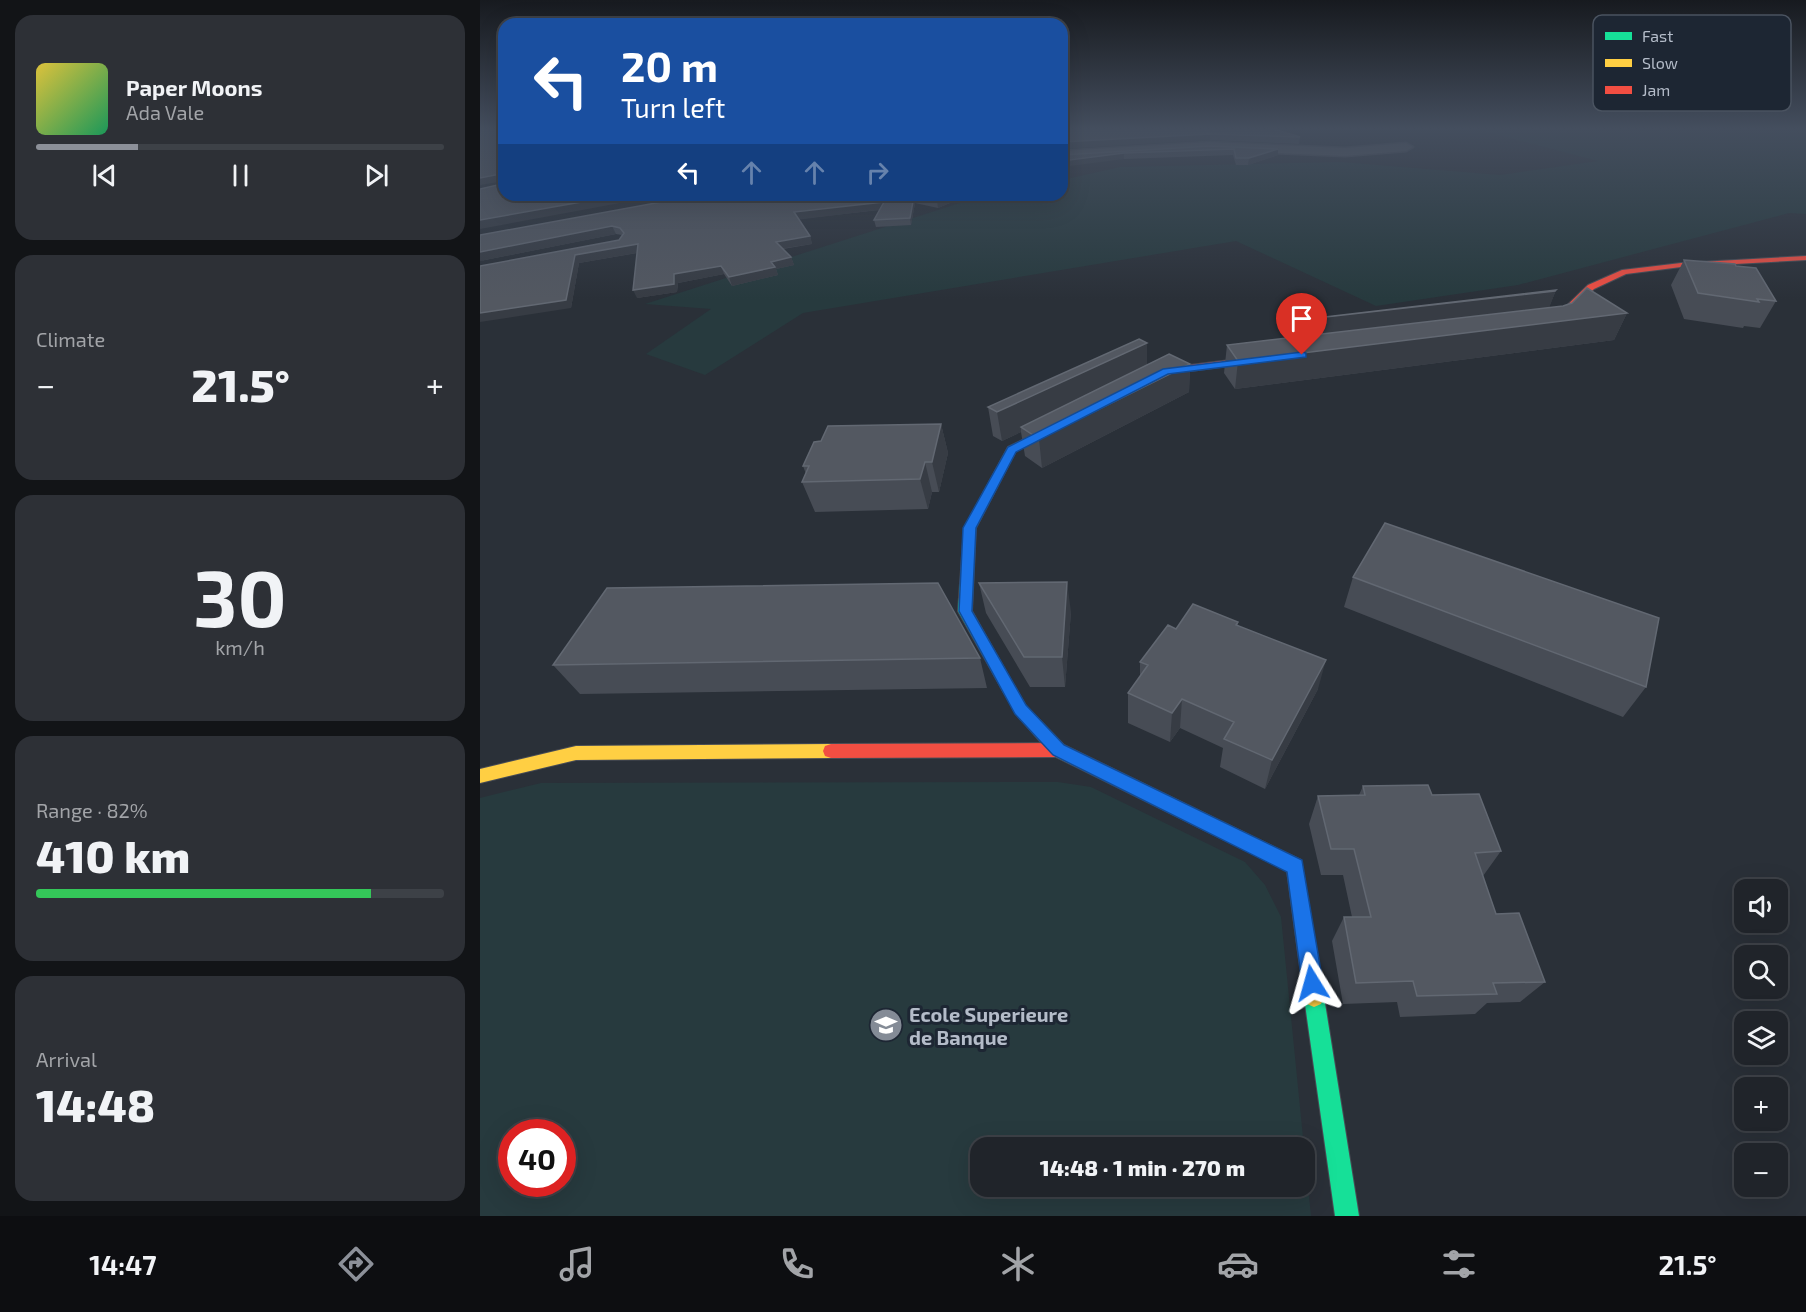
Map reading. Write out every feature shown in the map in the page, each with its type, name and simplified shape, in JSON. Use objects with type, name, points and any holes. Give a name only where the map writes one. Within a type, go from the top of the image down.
[{"type":"street","points":[[1541,326],[1552,324],[1576,299],[1593,286],[1617,274],[1759,258],[1806,258]]},
{"type":"street","points":[[1135,387],[1166,371],[1283,357]]},
{"type":"street","points":[[1074,418],[1012,450],[969,528],[965,611],[1021,710],[1058,750],[1295,866],[1347,1216]]},
{"type":"street","points":[[480,776],[576,753],[1058,750]]},
{"type":"green space","points":[[1068,186],[1806,186],[1806,214],[1789,213],[1518,285],[1376,306],[1236,241],[803,313],[705,375],[646,354],[711,309],[645,304],[966,201],[1068,201]]},
{"type":"green space","name":"Ecole Superieure de Banque","points":[[1058,782],[1091,787],[1245,862],[1265,885],[1281,917],[1303,1137],[970,1137],[970,1197],[1309,1197],[1311,1216],[480,1216],[480,798],[541,783]]},
{"type":"building","points":[[498,186],[498,201],[587,201],[480,220],[480,189]]},
{"type":"building","points":[[667,201],[913,201],[910,218],[874,220],[884,202],[794,212],[810,236],[776,242],[791,257],[771,262],[775,267],[729,277],[721,266],[674,274],[674,284],[633,290],[638,244],[575,255],[566,300],[480,313],[480,266],[619,240],[624,233],[620,228],[612,226],[480,252],[480,235]]},
{"type":"building","points":[[1684,260],[1756,268],[1776,301],[1757,299],[1759,302],[1698,293]]},
{"type":"building","points":[[1587,288],[1627,313],[1238,361],[1227,345],[1563,306],[1572,303]]},
{"type":"building","points":[[1556,290],[1555,291],[1299,320]]},
{"type":"building","points":[[1139,339],[1147,343],[997,412],[988,407]]},
{"type":"building","points":[[1169,354],[1190,364],[1039,439],[1021,427]]},
{"type":"building","points":[[941,424],[932,462],[925,462],[920,479],[802,482],[809,466],[803,466],[814,442],[821,441],[828,426]]},
{"type":"building","points":[[1385,523],[1659,618],[1646,687],[1353,577]]},
{"type":"building","points":[[1067,582],[1062,657],[1024,657],[979,583]]},
{"type":"building","points":[[938,583],[980,658],[553,665],[607,588]]},
{"type":"building","points":[[1193,604],[1238,622],[1236,625],[1326,660],[1272,760],[1224,739],[1234,722],[1182,699],[1172,713],[1128,693],[1148,665],[1140,662],[1168,625],[1176,629]]},
{"type":"building","points":[[1428,785],[1432,795],[1479,794],[1501,851],[1475,853],[1496,914],[1519,913],[1545,982],[1493,983],[1497,994],[1417,996],[1413,981],[1356,983],[1344,917],[1371,917],[1354,849],[1331,849],[1318,796],[1365,795],[1363,786]]},
{"type":"traffic: fast","points":[[1009,689],[965,611],[970,528],[1012,449],[1062,424]]},
{"type":"traffic: fast","points":[[1314,997],[1347,1216]]},
{"type":"traffic: slow","points":[[1009,689],[1021,710],[1058,750],[1295,866],[1314,997]]},
{"type":"traffic: slow","points":[[480,776],[576,753],[831,751]]},
{"type":"traffic: jam","points":[[1555,321],[1591,287],[1625,272],[1681,265],[1806,258]]},
{"type":"traffic: jam","points":[[1148,380],[1166,371],[1270,358]]},
{"type":"traffic: jam","points":[[831,751],[1058,750]]},
{"type":"place","name":"Ecole Superieure de Banque","points":[[886,1025]]},
{"type":"route","points":[[1302,355],[1166,371],[1012,450],[969,528],[965,611],[1021,710],[1058,750],[1295,866],[1312,983]]}]
